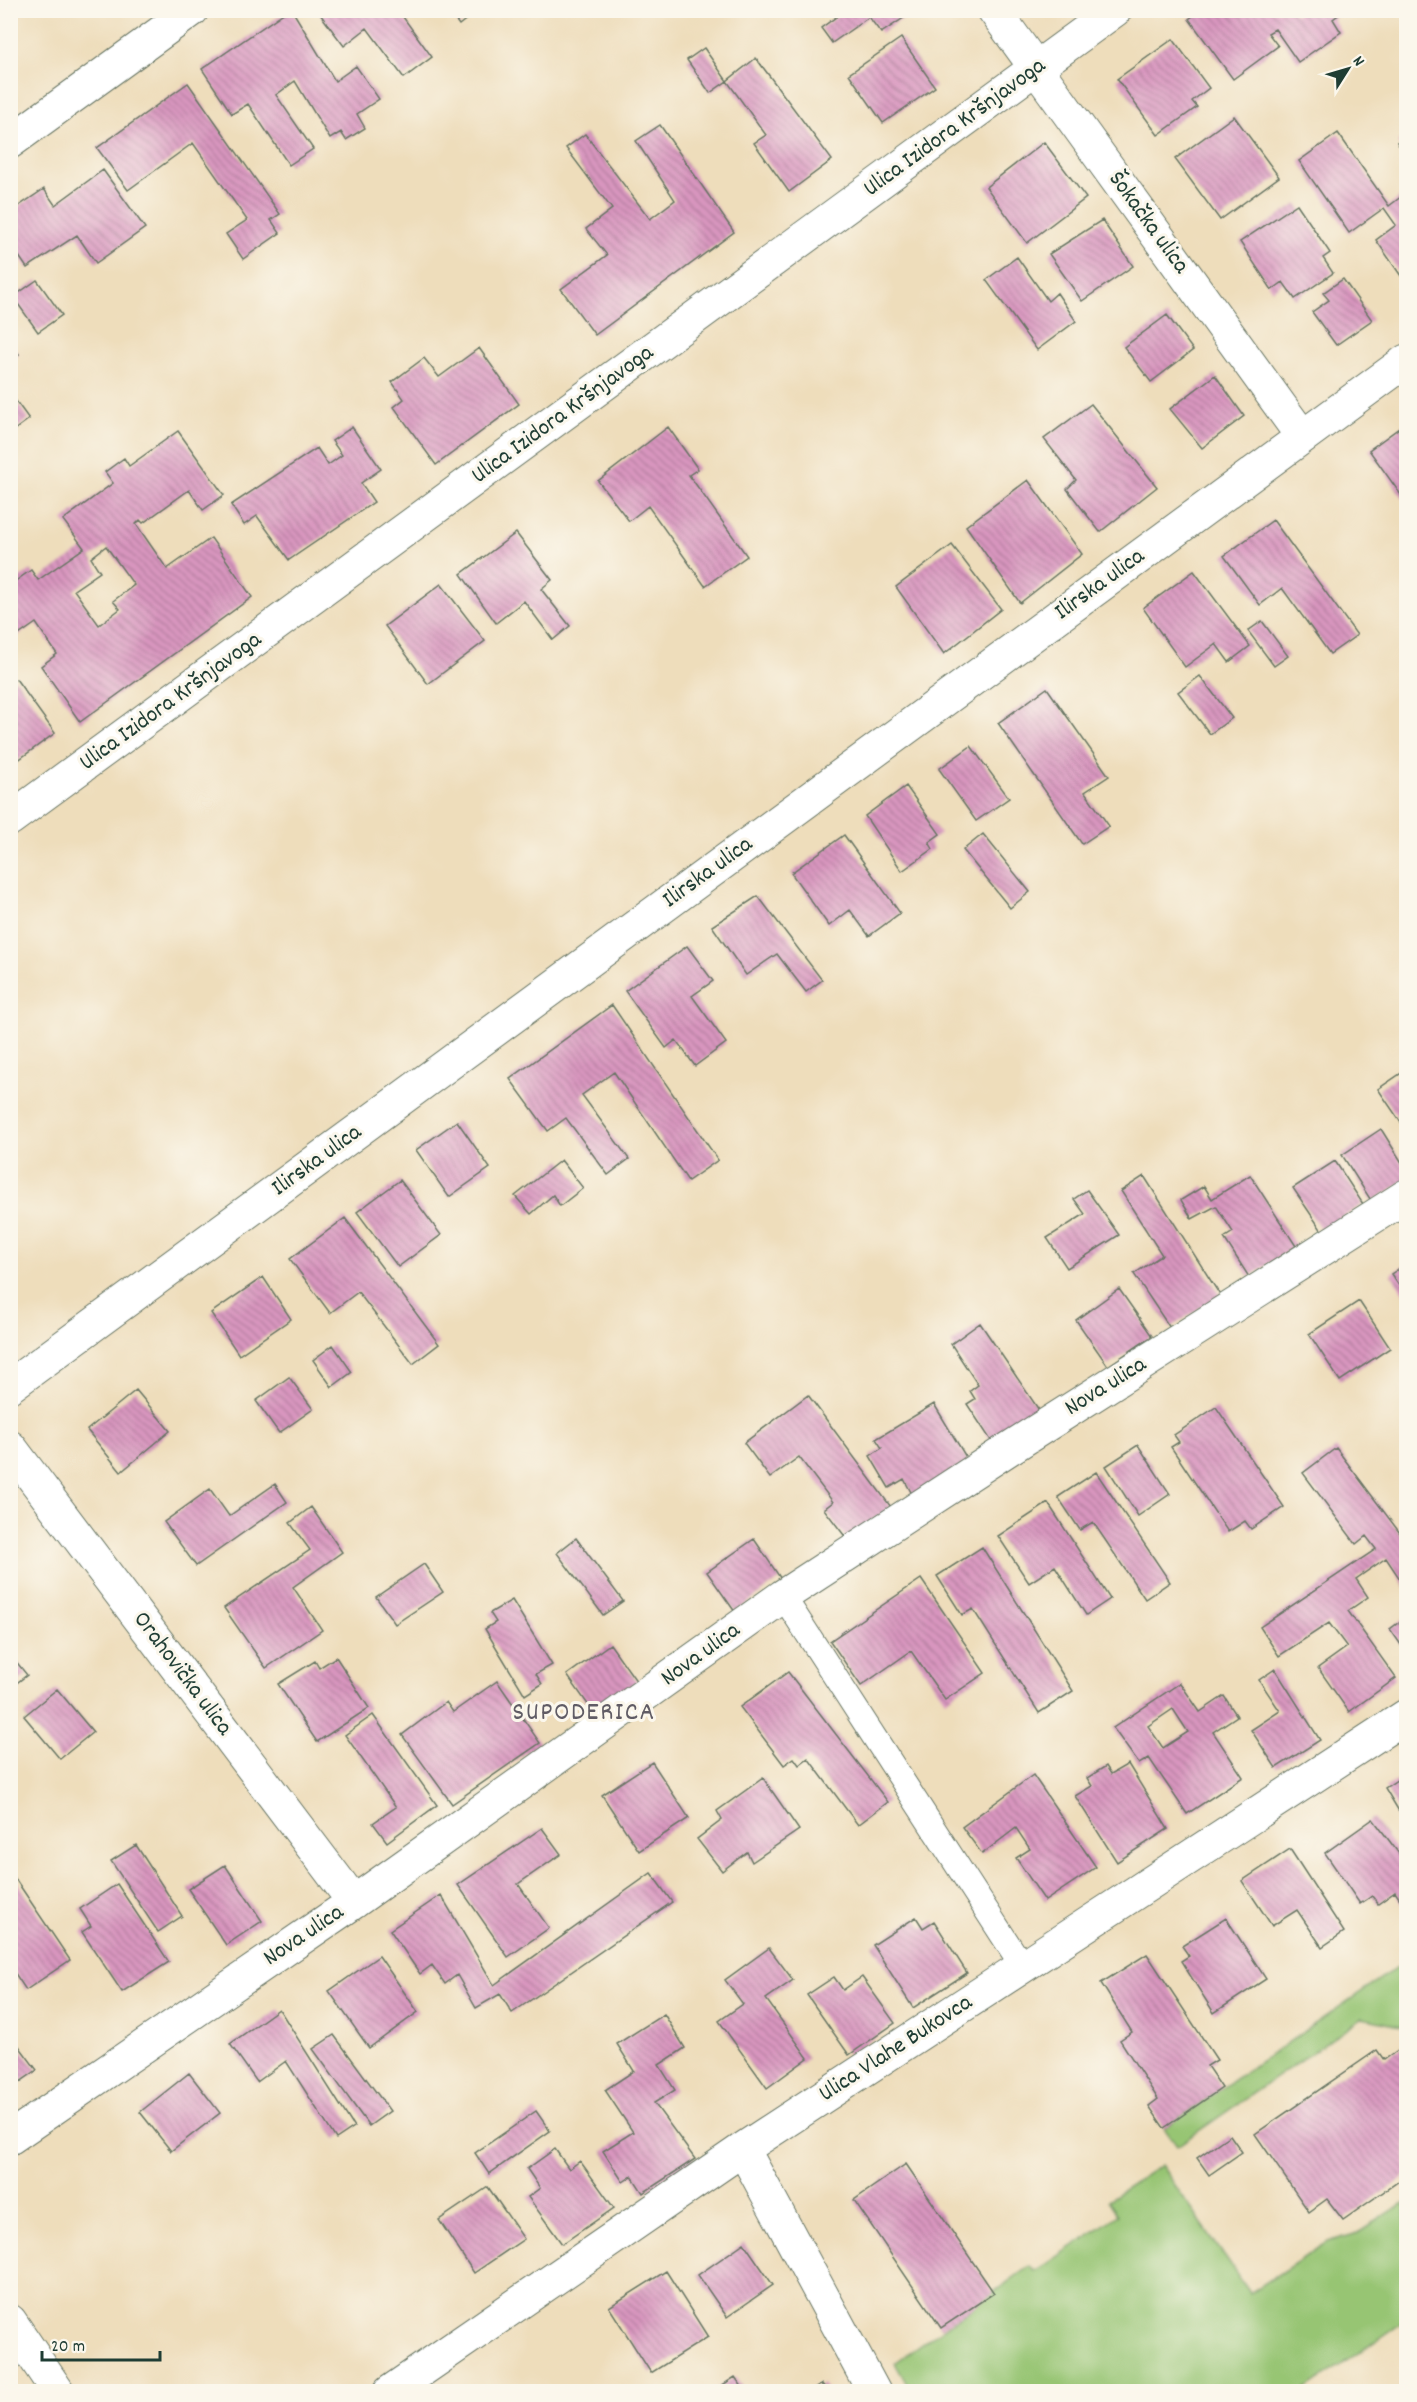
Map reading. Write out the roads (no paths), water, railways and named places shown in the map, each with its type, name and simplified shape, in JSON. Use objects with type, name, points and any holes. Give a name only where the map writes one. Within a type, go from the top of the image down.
[{"type":"street","points":[[10,142],[192,10]]},
{"type":"street","name":"Šokačka ulica","points":[[993,10],[1302,436]]},
{"type":"street","name":"Ulica Izidora Kršnjavoga","points":[[10,819],[1115,10]]},
{"type":"street","name":"Ilirska ulica","points":[[10,1386],[1407,361]]},
{"type":"street","name":"Nova ulica","points":[[10,2138],[354,1902],[783,1596],[1007,1450],[1407,1196]]},
{"type":"street","name":"Orahovička ulica","points":[[10,1447],[354,1902]]},
{"type":"street","name":"Ulica Vlahe Bukovca","points":[[390,2391],[743,2149],[1407,1716]]},
{"type":"street","points":[[743,2149],[874,2391]]},
{"type":"street","points":[[10,2321],[58,2391]]},
{"type":"lane","points":[[783,1596],[1023,1966]]},
{"type":"district","name":"SUPODERICA","points":[[584,1713]]}]
